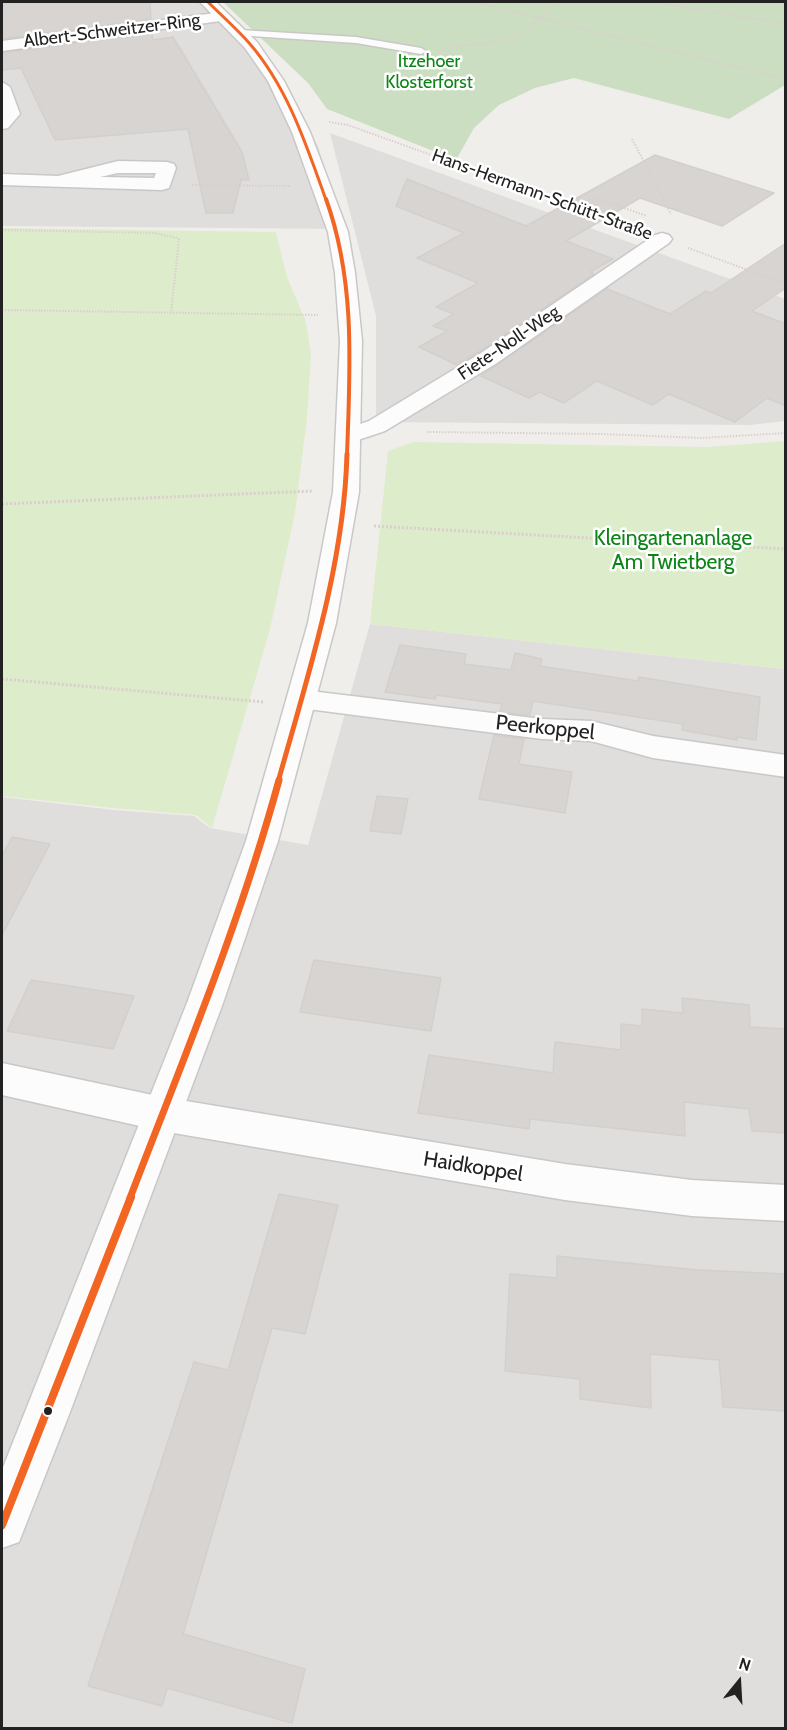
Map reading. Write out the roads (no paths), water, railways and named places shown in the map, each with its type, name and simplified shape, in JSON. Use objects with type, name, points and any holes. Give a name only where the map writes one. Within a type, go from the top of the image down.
[{"type":"street","points":[[2,1525],[48,1412],[205,1003],[262,841],[322,623],[346,492],[351,341],[341,244],[322,186],[295,120],[262,59],[240,33],[208,2]]},
{"type":"street","name":"Albert-Schweitzer-Ring","points":[[2,46],[223,17]]},
{"type":"street","points":[[2,87],[11,114],[2,124]]},
{"type":"street","points":[[2,180],[55,182],[118,167],[167,168],[162,184]]},
{"type":"street","name":"Fiete-Noll-Weg","points":[[349,436],[377,426],[479,364],[662,238]]},
{"type":"street","name":"Peerkoppel","points":[[301,702],[542,729],[591,731],[653,747],[786,766]]},
{"type":"street","name":"Haidkoppel","points":[[2,1079],[162,1114],[565,1182],[692,1198],[786,1203]]},
{"type":"lane","points":[[240,33],[356,40],[421,51]]},
{"type":"park label","name":"Itzehoer Klosterforst","points":[[429,72]]},
{"type":"park label","name":"Kleingartenanlage Am Twietberg","points":[[673,551]]}]
